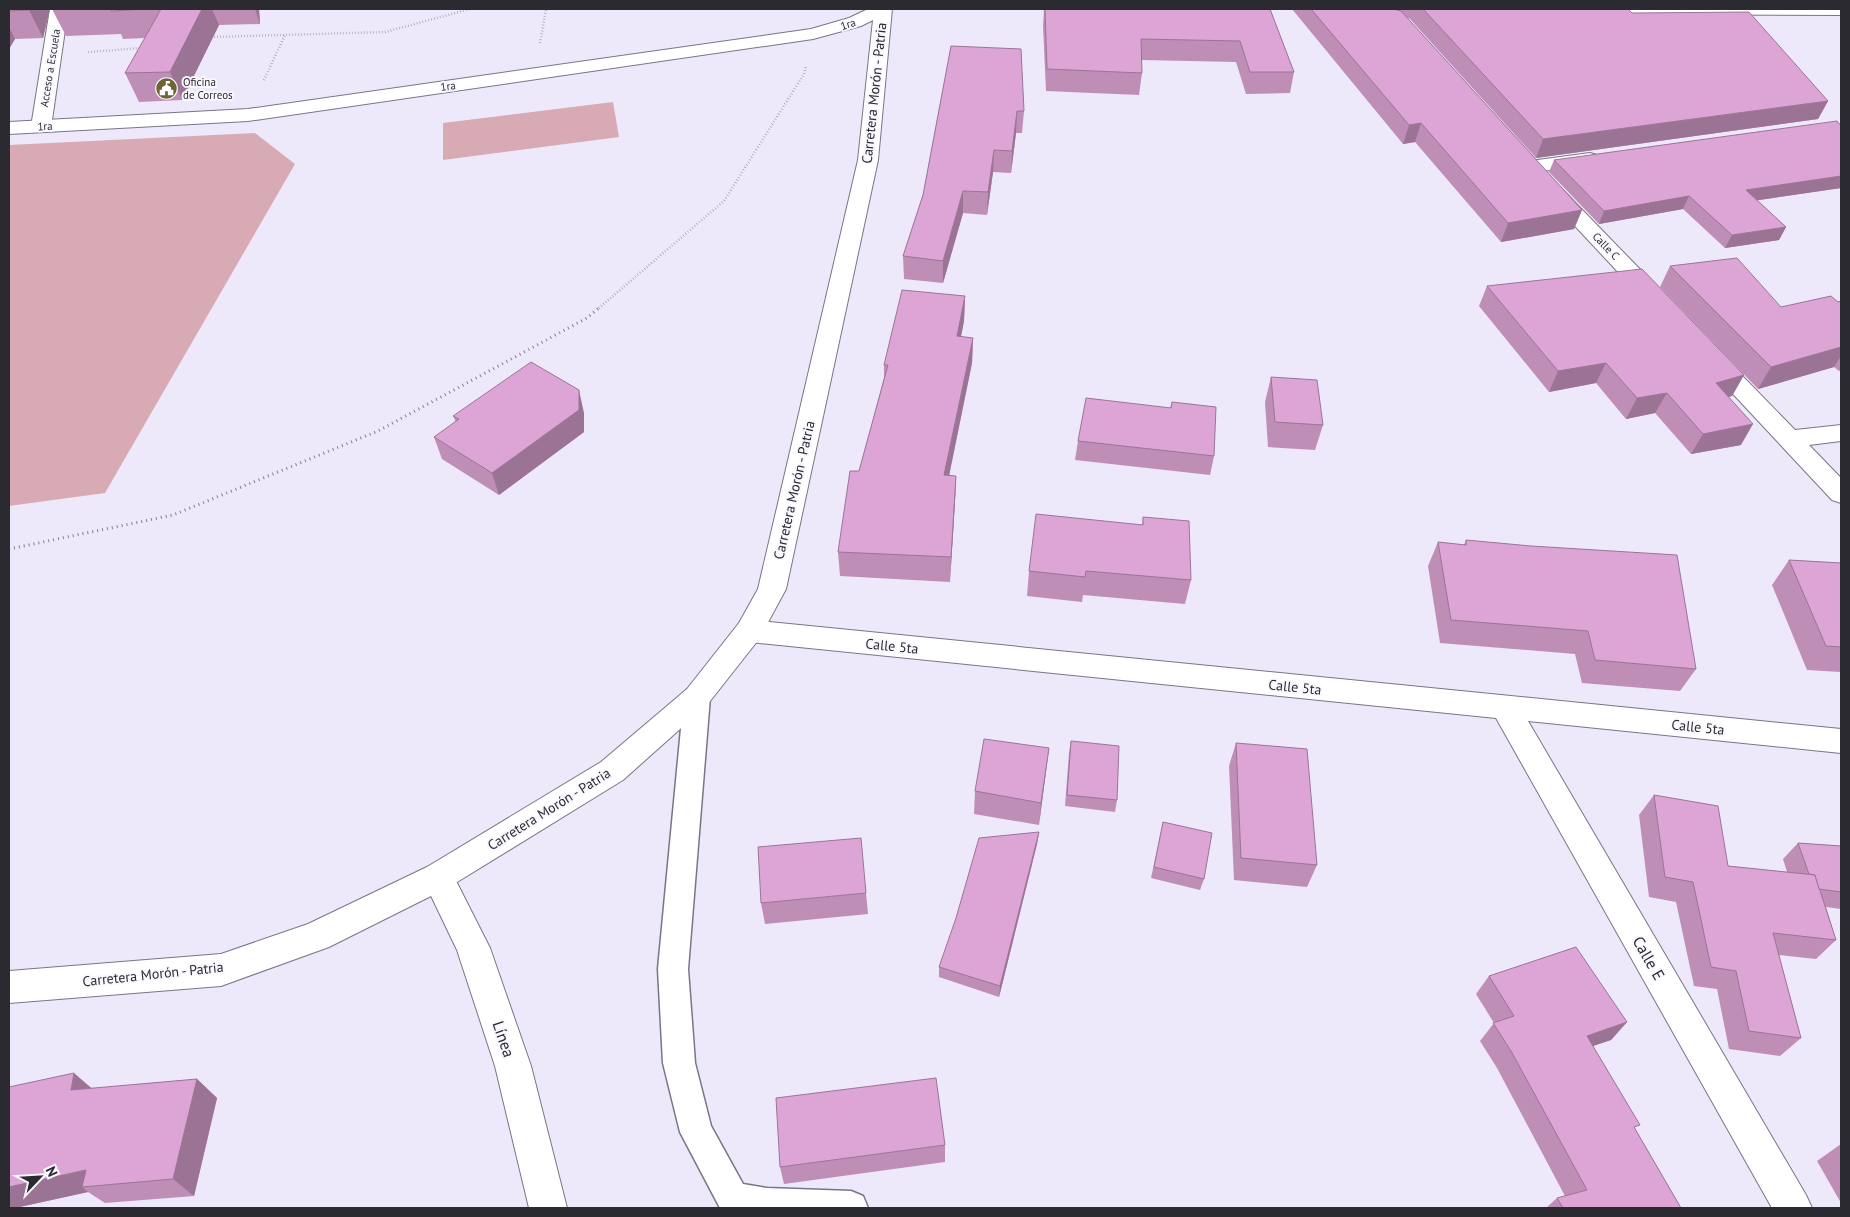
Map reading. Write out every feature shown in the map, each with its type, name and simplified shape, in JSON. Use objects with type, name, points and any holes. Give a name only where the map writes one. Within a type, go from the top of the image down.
[{"type":"street","name":"Acceso a Escuela","points":[[41,127],[60,9]]},
{"type":"street","name":"1ra","points":[[9,128],[248,115],[813,34],[855,22],[882,9]]},
{"type":"street","name":"Carretera Morón - Patria","points":[[9,987],[221,970],[317,936],[438,877],[612,771],[696,697],[749,631],[772,589],[868,160],[882,9]]},
{"type":"street","points":[[1592,9],[1841,10]]},
{"type":"street","name":"Calle C","points":[[1607,156],[1524,160],[1667,310]]},
{"type":"street","points":[[1701,346],[1841,494]]},
{"type":"street","points":[[1790,439],[1841,433]]},
{"type":"street","name":"Calle 5ta","points":[[749,631],[1841,741]]},
{"type":"street","name":"Calle E","points":[[1505,708],[1793,1208]]},
{"type":"street","name":"Línea","points":[[438,877],[473,948],[510,1057],[548,1208]]},
{"type":"lane","points":[[696,697],[673,969],[679,1063],[696,1132],[733,1199],[767,1205],[851,1208]]},
{"type":"path","points":[[202,38],[385,32],[470,9]]},
{"type":"path","points":[[9,549],[173,515],[378,431],[587,318],[724,201],[804,74],[813,34]]},
{"type":"path","points":[[248,115],[285,35]]},
{"type":"path","points":[[52,54],[147,47]]},
{"type":"shaded area","points":[[613,102],[619,137],[443,160],[443,123]]},
{"type":"shaded area","points":[[255,133],[295,164],[105,493],[9,506],[9,145]]},
{"type":"building","points":[[9,9],[30,9],[9,11]]},
{"type":"building","points":[[112,9],[148,9],[111,11]]},
{"type":"building","points":[[161,9],[202,9],[170,72],[125,73]]},
{"type":"building","points":[[1045,9],[1270,9],[1294,72],[1250,72],[1240,41],[1141,39],[1142,73],[1047,69]]},
{"type":"building","points":[[1311,9],[1394,9],[1401,11],[1582,210],[1508,223],[1421,123],[1409,125]]},
{"type":"building","points":[[1423,9],[1628,9],[1632,13],[1749,12],[1828,101],[1543,139]]},
{"type":"building","points":[[951,46],[1021,49],[1024,111],[1017,111],[1012,151],[994,150],[988,192],[963,191],[943,261],[903,256],[923,195]]},
{"type":"building","points":[[1837,121],[1841,126],[1841,176],[1746,190],[1786,227],[1732,235],[1689,196],[1604,211],[1554,160]]},
{"type":"building","points":[[1737,258],[1781,307],[1831,296],[1838,302],[1841,301],[1841,347],[1771,367],[1670,266]]},
{"type":"building","points":[[1642,269],[1744,375],[1716,383],[1753,424],[1703,434],[1667,393],[1637,398],[1606,363],[1558,371],[1487,286]]},
{"type":"building","points":[[902,290],[965,296],[957,336],[973,338],[944,475],[956,476],[951,557],[838,552],[850,471],[859,471],[888,365],[884,365]]},
{"type":"building","points":[[531,362],[579,390],[579,410],[492,473],[434,437],[459,419],[453,416]]},
{"type":"building","points":[[1271,377],[1317,380],[1323,425],[1275,422]]},
{"type":"building","points":[[1086,398],[1171,408],[1172,402],[1216,407],[1214,456],[1078,441]]},
{"type":"building","points":[[1036,514],[1143,525],[1143,517],[1189,521],[1191,580],[1086,571],[1085,577],[1029,571]]},
{"type":"building","points":[[1466,540],[1677,555],[1696,669],[1595,660],[1588,631],[1451,620],[1438,542],[1466,545]]},
{"type":"building","points":[[1789,560],[1841,563],[1841,647],[1826,646]]},
{"type":"building","points":[[984,739],[1049,748],[1041,803],[975,791]]},
{"type":"building","points":[[1071,741],[1119,746],[1117,800],[1067,795]]},
{"type":"building","points":[[1236,743],[1307,749],[1317,865],[1241,858]]},
{"type":"building","points":[[1654,795],[1718,806],[1728,866],[1815,875],[1836,940],[1773,933],[1801,1038],[1749,1031],[1736,971],[1711,967],[1693,882],[1665,877]]},
{"type":"building","points":[[1163,822],[1212,833],[1204,879],[1154,867]]},
{"type":"building","points":[[1039,832],[1000,986],[939,967],[956,918],[979,838]]},
{"type":"building","points":[[861,838],[866,893],[761,903],[758,847]]},
{"type":"building","points":[[1798,843],[1841,846],[1841,892],[1819,889],[1815,875],[1809,874]]},
{"type":"building","points":[[1576,947],[1627,1022],[1587,1036],[1640,1125],[1634,1127],[1681,1208],[1563,1208],[1557,1198],[1587,1190],[1511,1051],[1493,1023],[1514,1016],[1489,976]]},
{"type":"building","points":[[74,1073],[71,1090],[197,1079],[173,1179],[82,1187],[86,1170],[9,1187],[9,1087]]},
{"type":"building","points":[[936,1078],[945,1145],[780,1167],[776,1098]]},
{"type":"place","name":"Oficina de Correos","points":[[167,88]]}]
